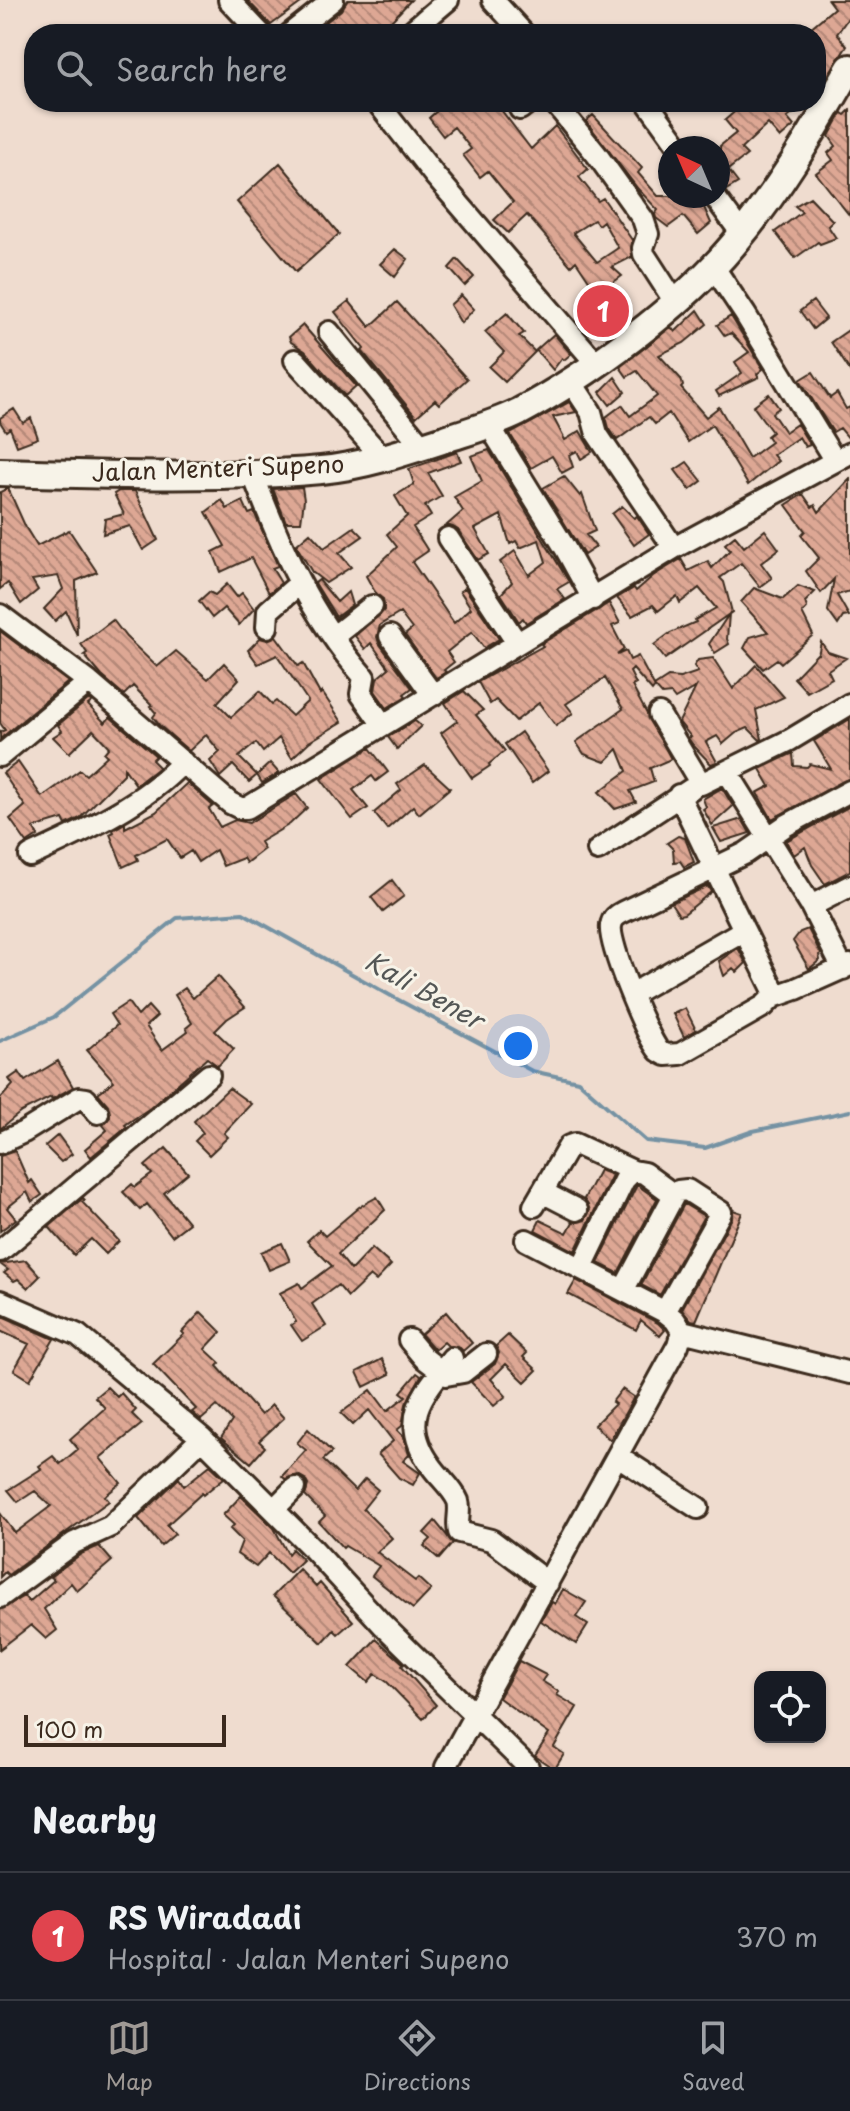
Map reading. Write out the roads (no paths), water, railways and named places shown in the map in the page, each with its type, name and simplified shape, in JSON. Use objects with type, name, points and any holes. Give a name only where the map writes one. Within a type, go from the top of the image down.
[{"type":"main road","name":"Jalan Menteri Supeno","points":[[826,108],[850,68]]},
{"type":"main road","name":"Jalan Menteri Supeno","points":[[0,472],[137,475],[323,470],[383,458],[489,425],[518,412],[596,363],[675,302],[742,234],[778,187],[823,112]]},
{"type":"street","points":[[229,0],[252,24]]},
{"type":"street","points":[[303,24],[333,0]]},
{"type":"street","points":[[420,24],[448,0]]},
{"type":"street","points":[[493,0],[511,24]]},
{"type":"street","points":[[385,112],[435,176],[596,363]]},
{"type":"street","points":[[562,112],[643,219],[648,234],[644,254],[675,302]]},
{"type":"street","points":[[654,112],[671,136]]},
{"type":"street","points":[[723,208],[742,234]]},
{"type":"street","points":[[0,615],[89,682],[230,803],[247,808],[674,548],[842,457],[713,266]]},
{"type":"street","points":[[329,332],[422,446]]},
{"type":"street","points":[[295,360],[383,458]]},
{"type":"street","points":[[570,380],[591,412],[601,441],[674,548]]},
{"type":"street","points":[[489,425],[593,599]]},
{"type":"street","points":[[252,472],[280,545],[307,600],[364,677],[361,694],[383,725]]},
{"type":"street","points":[[448,538],[517,643]]},
{"type":"street","points":[[267,627],[268,611],[300,583]]},
{"type":"street","points":[[333,637],[372,606]]},
{"type":"street","points":[[390,636],[433,695]]},
{"type":"street","points":[[0,756],[89,682]]},
{"type":"street","points":[[598,850],[679,795],[728,773],[850,704]]},
{"type":"street","points":[[659,714],[701,784]]},
{"type":"street","points":[[30,856],[128,806],[183,762]]},
{"type":"street","points":[[728,773],[770,837],[846,967],[773,997],[752,1013],[680,1054],[672,1055],[659,1051],[654,1044],[632,994],[615,947],[611,928],[613,920],[623,912],[715,869],[770,837],[816,808],[850,791]]},
{"type":"street","points":[[679,795],[774,991],[773,997]]},
{"type":"street","points":[[811,906],[850,886]]},
{"type":"street","points":[[632,994],[744,930]]},
{"type":"street","points":[[0,1251],[209,1075]]},
{"type":"street","points":[[0,1143],[79,1098],[86,1099],[98,1113]]},
{"type":"street","points":[[577,1210],[538,1199],[569,1146],[575,1144],[633,1171],[644,1173],[674,1195]]},
{"type":"street","points":[[582,1267],[624,1180],[633,1171]]},
{"type":"street","points":[[624,1289],[674,1195],[687,1190],[721,1212],[665,1312]]},
{"type":"street","points":[[526,1240],[665,1312],[682,1331],[850,1373]]},
{"type":"street","points":[[0,1301],[78,1335],[202,1438],[382,1624],[528,1767]]},
{"type":"street","points":[[446,1767],[618,1456],[678,1345],[682,1331]]},
{"type":"street","points":[[409,1340],[446,1365],[455,1375],[473,1366],[486,1354]]},
{"type":"street","points":[[446,1365],[420,1399],[414,1415],[415,1429],[428,1461],[459,1505],[457,1529],[463,1534],[491,1540],[548,1583]]},
{"type":"street","points":[[0,1597],[74,1543],[111,1526],[202,1438]]},
{"type":"street","points":[[618,1456],[698,1508]]},
{"type":"street","points":[[274,1509],[295,1488]]},
{"type":"waterway","name":"Kali Bener","points":[[0,1041],[54,1017],[177,918],[243,913],[532,1071],[578,1081],[646,1141],[705,1148],[753,1131],[850,1111]]},
{"type":"place","name":"RS Wiradadi","points":[[603,311]]}]
